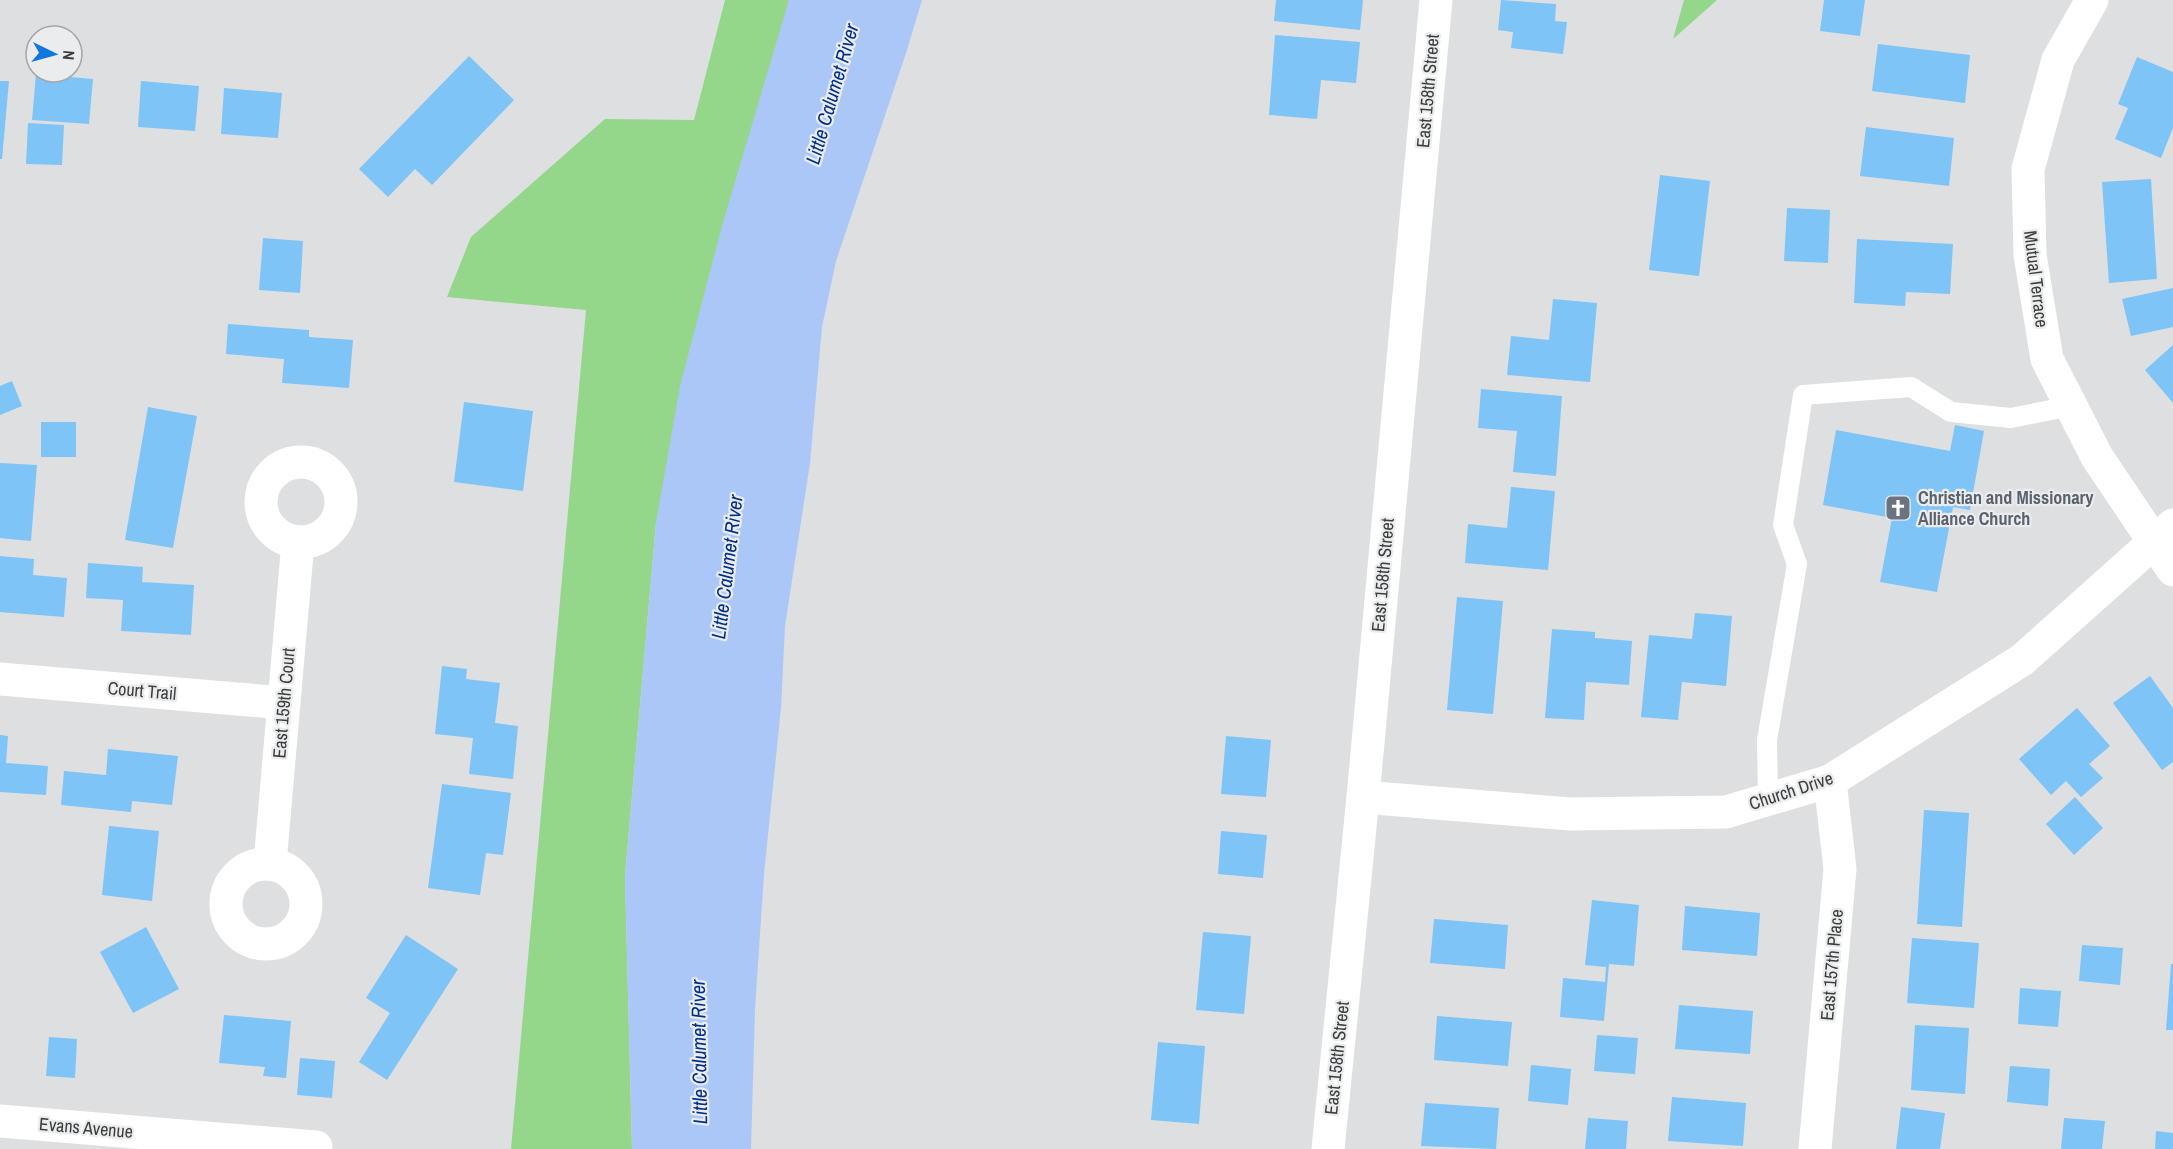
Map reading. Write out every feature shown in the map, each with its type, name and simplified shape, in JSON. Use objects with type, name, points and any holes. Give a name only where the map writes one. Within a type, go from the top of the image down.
[{"type":"street","name":"East 158th Street","points":[[1328,1149],[1363,797],[1436,0]]},
{"type":"street","name":"Mutual Terrace","points":[[2092,0],[2058,60],[2028,169],[2030,255],[2047,359],[2097,457],[2163,533],[2173,570]]},
{"type":"street","name":"Church Drive","points":[[1363,797],[1569,814],[1726,812],[1830,781],[2022,660],[2163,533]]},
{"type":"street","name":"East 159th Court","points":[[270,863],[298,542]]},
{"type":"street","name":"Court Trail","points":[[0,679],[284,703]]},
{"type":"street","name":"East 157th Place","points":[[1815,1149],[1840,869],[1830,781]]},
{"type":"street","name":"Evans Avenue","points":[[0,1121],[316,1147]]},
{"type":"lane","points":[[1768,799],[1767,740],[1797,564],[1783,525],[1803,395],[1911,387],[1951,412],[2011,418],[2071,406]]},
{"type":"green space","points":[[725,0],[789,0],[656,523],[625,876],[632,1149],[511,1149],[586,310],[447,297],[471,237],[605,119],[694,120]]},
{"type":"green space","points":[[1684,0],[1717,0],[1673,39]]},
{"type":"water","name":"Little Calumet River","points":[[789,0],[922,0],[836,261],[822,327],[810,463],[785,626],[781,708],[764,874],[755,1009],[751,1149],[632,1149],[625,876],[656,523],[680,386],[722,226]]},
{"type":"building","points":[[1276,0],[1363,0],[1360,30],[1274,21]]},
{"type":"building","points":[[1501,0],[1556,4],[1555,21],[1567,22],[1563,54],[1511,48],[1513,32],[1498,30]]},
{"type":"building","points":[[1824,0],[1865,0],[1860,36],[1820,31]]},
{"type":"building","points":[[1275,35],[1360,42],[1356,83],[1321,80],[1317,119],[1269,115]]},
{"type":"building","points":[[1878,44],[1970,55],[1965,103],[1872,91]]},
{"type":"building","points":[[469,56],[514,100],[432,185],[415,169],[388,197],[359,169]]},
{"type":"building","points":[[2137,57],[2173,72],[2173,128],[2161,158],[2115,139],[2128,108],[2118,104]]},
{"type":"building","points":[[84,78],[93,79],[89,124],[32,120],[35,84],[84,84]]},
{"type":"building","points":[[0,81],[9,81],[2,159],[0,159]]},
{"type":"building","points":[[141,81],[199,86],[195,131],[138,127]]},
{"type":"building","points":[[224,88],[282,93],[278,138],[221,134]]},
{"type":"building","points":[[28,123],[64,125],[62,165],[26,164]]},
{"type":"building","points":[[1866,127],[1954,138],[1949,186],[1860,176]]},
{"type":"building","points":[[1660,175],[1710,181],[1699,276],[1649,270]]},
{"type":"building","points":[[2151,179],[2157,279],[2109,283],[2102,182]]},
{"type":"building","points":[[1787,208],[1830,210],[1828,263],[1784,261]]},
{"type":"building","points":[[263,238],[303,241],[300,293],[259,290]]},
{"type":"building","points":[[1857,239],[1953,244],[1950,294],[1906,292],[1905,306],[1854,303]]},
{"type":"building","points":[[2173,288],[2173,327],[2131,336],[2122,299]]},
{"type":"building","points":[[1553,299],[1597,303],[1590,382],[1507,375],[1511,336],[1549,340]]},
{"type":"building","points":[[228,324],[309,330],[309,337],[353,340],[349,388],[282,383],[284,359],[226,354]]},
{"type":"building","points":[[2173,345],[2173,403],[2145,370]]},
{"type":"building","points":[[12,381],[22,406],[0,415],[0,386]]},
{"type":"building","points":[[1481,389],[1562,396],[1556,476],[1513,472],[1517,431],[1478,428]]},
{"type":"building","points":[[464,402],[533,411],[523,491],[454,482]]},
{"type":"building","points":[[148,407],[197,416],[173,548],[125,540]]},
{"type":"building","points":[[41,422],[76,422],[76,457],[41,457]]},
{"type":"building","name":"Christian and Missionary Alliance Church","points":[[1955,425],[1984,431],[1970,510],[1953,507],[1937,592],[1880,582],[1892,518],[1823,505],[1836,430],[1950,451]]},
{"type":"building","points":[[0,463],[37,465],[31,541],[0,538]]},
{"type":"building","points":[[1511,487],[1555,491],[1548,570],[1465,563],[1468,524],[1507,528]]},
{"type":"building","points":[[0,556],[34,559],[33,575],[67,578],[64,617],[0,612]]},
{"type":"building","points":[[88,563],[143,567],[142,582],[194,585],[191,635],[121,631],[123,600],[86,598]]},
{"type":"building","points":[[1457,597],[1503,601],[1493,714],[1447,710]]},
{"type":"building","points":[[1695,613],[1732,616],[1726,686],[1682,682],[1678,720],[1641,717],[1649,635],[1692,639]]},
{"type":"building","points":[[1552,629],[1595,632],[1595,638],[1632,641],[1629,685],[1586,682],[1584,720],[1545,718]]},
{"type":"building","points":[[442,666],[467,669],[466,679],[500,683],[495,723],[518,726],[513,779],[469,774],[473,738],[435,734]]},
{"type":"building","points":[[2150,676],[2173,708],[2173,762],[2162,770],[2113,703]]},
{"type":"building","points":[[2077,708],[2110,746],[2089,764],[2103,778],[2081,797],[2066,781],[2051,795],[2019,759]]},
{"type":"building","points":[[0,735],[8,736],[6,763],[48,766],[46,795],[0,792]]},
{"type":"building","points":[[1226,736],[1271,740],[1266,797],[1221,794]]},
{"type":"building","points":[[108,749],[178,756],[172,805],[132,801],[131,812],[61,805],[64,771],[106,775]]},
{"type":"building","points":[[442,784],[511,793],[503,855],[486,853],[480,895],[428,888]]},
{"type":"building","points":[[2075,797],[2103,828],[2074,855],[2046,824]]},
{"type":"building","points":[[1924,810],[1969,813],[1962,927],[1917,924]]},
{"type":"building","points":[[109,826],[159,831],[152,901],[102,895]]},
{"type":"building","points":[[1221,831],[1267,835],[1263,878],[1218,874]]},
{"type":"building","points":[[1592,900],[1639,905],[1634,966],[1609,964],[1604,1021],[1560,1017],[1563,978],[1605,982],[1606,967],[1585,965]]},
{"type":"building","points":[[1685,906],[1760,913],[1757,956],[1682,950]]},
{"type":"building","points":[[1434,919],[1508,925],[1505,969],[1430,963]]},
{"type":"building","points":[[146,927],[179,989],[133,1013],[100,952]]},
{"type":"building","points":[[1203,932],[1251,936],[1244,1014],[1196,1010]]},
{"type":"building","points":[[406,935],[458,969],[387,1080],[359,1062],[390,1013],[366,998]]},
{"type":"building","points":[[1912,938],[1979,943],[1974,1008],[1907,1003]]},
{"type":"building","points":[[2082,945],[2123,948],[2120,985],[2079,981]]},
{"type":"building","points":[[2171,964],[2173,964],[2173,1030],[2166,1030]]},
{"type":"building","points":[[2020,988],[2061,991],[2058,1027],[2018,1024]]},
{"type":"building","points":[[1679,1005],[1753,1011],[1750,1054],[1675,1049]]},
{"type":"building","points":[[224,1015],[291,1021],[286,1078],[263,1076],[265,1067],[219,1063]]},
{"type":"building","points":[[1437,1016],[1512,1022],[1508,1066],[1434,1060]]},
{"type":"building","points":[[1915,1025],[1969,1028],[1965,1094],[1911,1090]]},
{"type":"building","points":[[1597,1035],[1638,1038],[1635,1074],[1594,1071]]},
{"type":"building","points":[[49,1037],[77,1039],[75,1078],[46,1076]]},
{"type":"building","points":[[1158,1042],[1205,1046],[1199,1124],[1151,1120]]},
{"type":"building","points":[[300,1058],[335,1061],[332,1098],[297,1095]]},
{"type":"building","points":[[1531,1065],[1571,1069],[1568,1105],[1528,1101]]},
{"type":"building","points":[[2010,1066],[2050,1069],[2048,1106],[2007,1102]]},
{"type":"building","points":[[1672,1097],[1746,1103],[1743,1146],[1668,1141]]},
{"type":"building","points":[[1425,1103],[1499,1108],[1496,1149],[1421,1146]]},
{"type":"building","points":[[1901,1107],[1945,1113],[1940,1149],[1896,1149]]},
{"type":"building","points":[[1588,1118],[1628,1121],[1626,1149],[1585,1149]]},
{"type":"building","points":[[2064,1118],[2105,1121],[2102,1149],[2061,1149]]},
{"type":"building","points":[[2156,1131],[2173,1133],[2173,1149],[2155,1149]]},
{"type":"place","name":"Christian and Missionary Alliance Church","points":[[1898,508]]}]
